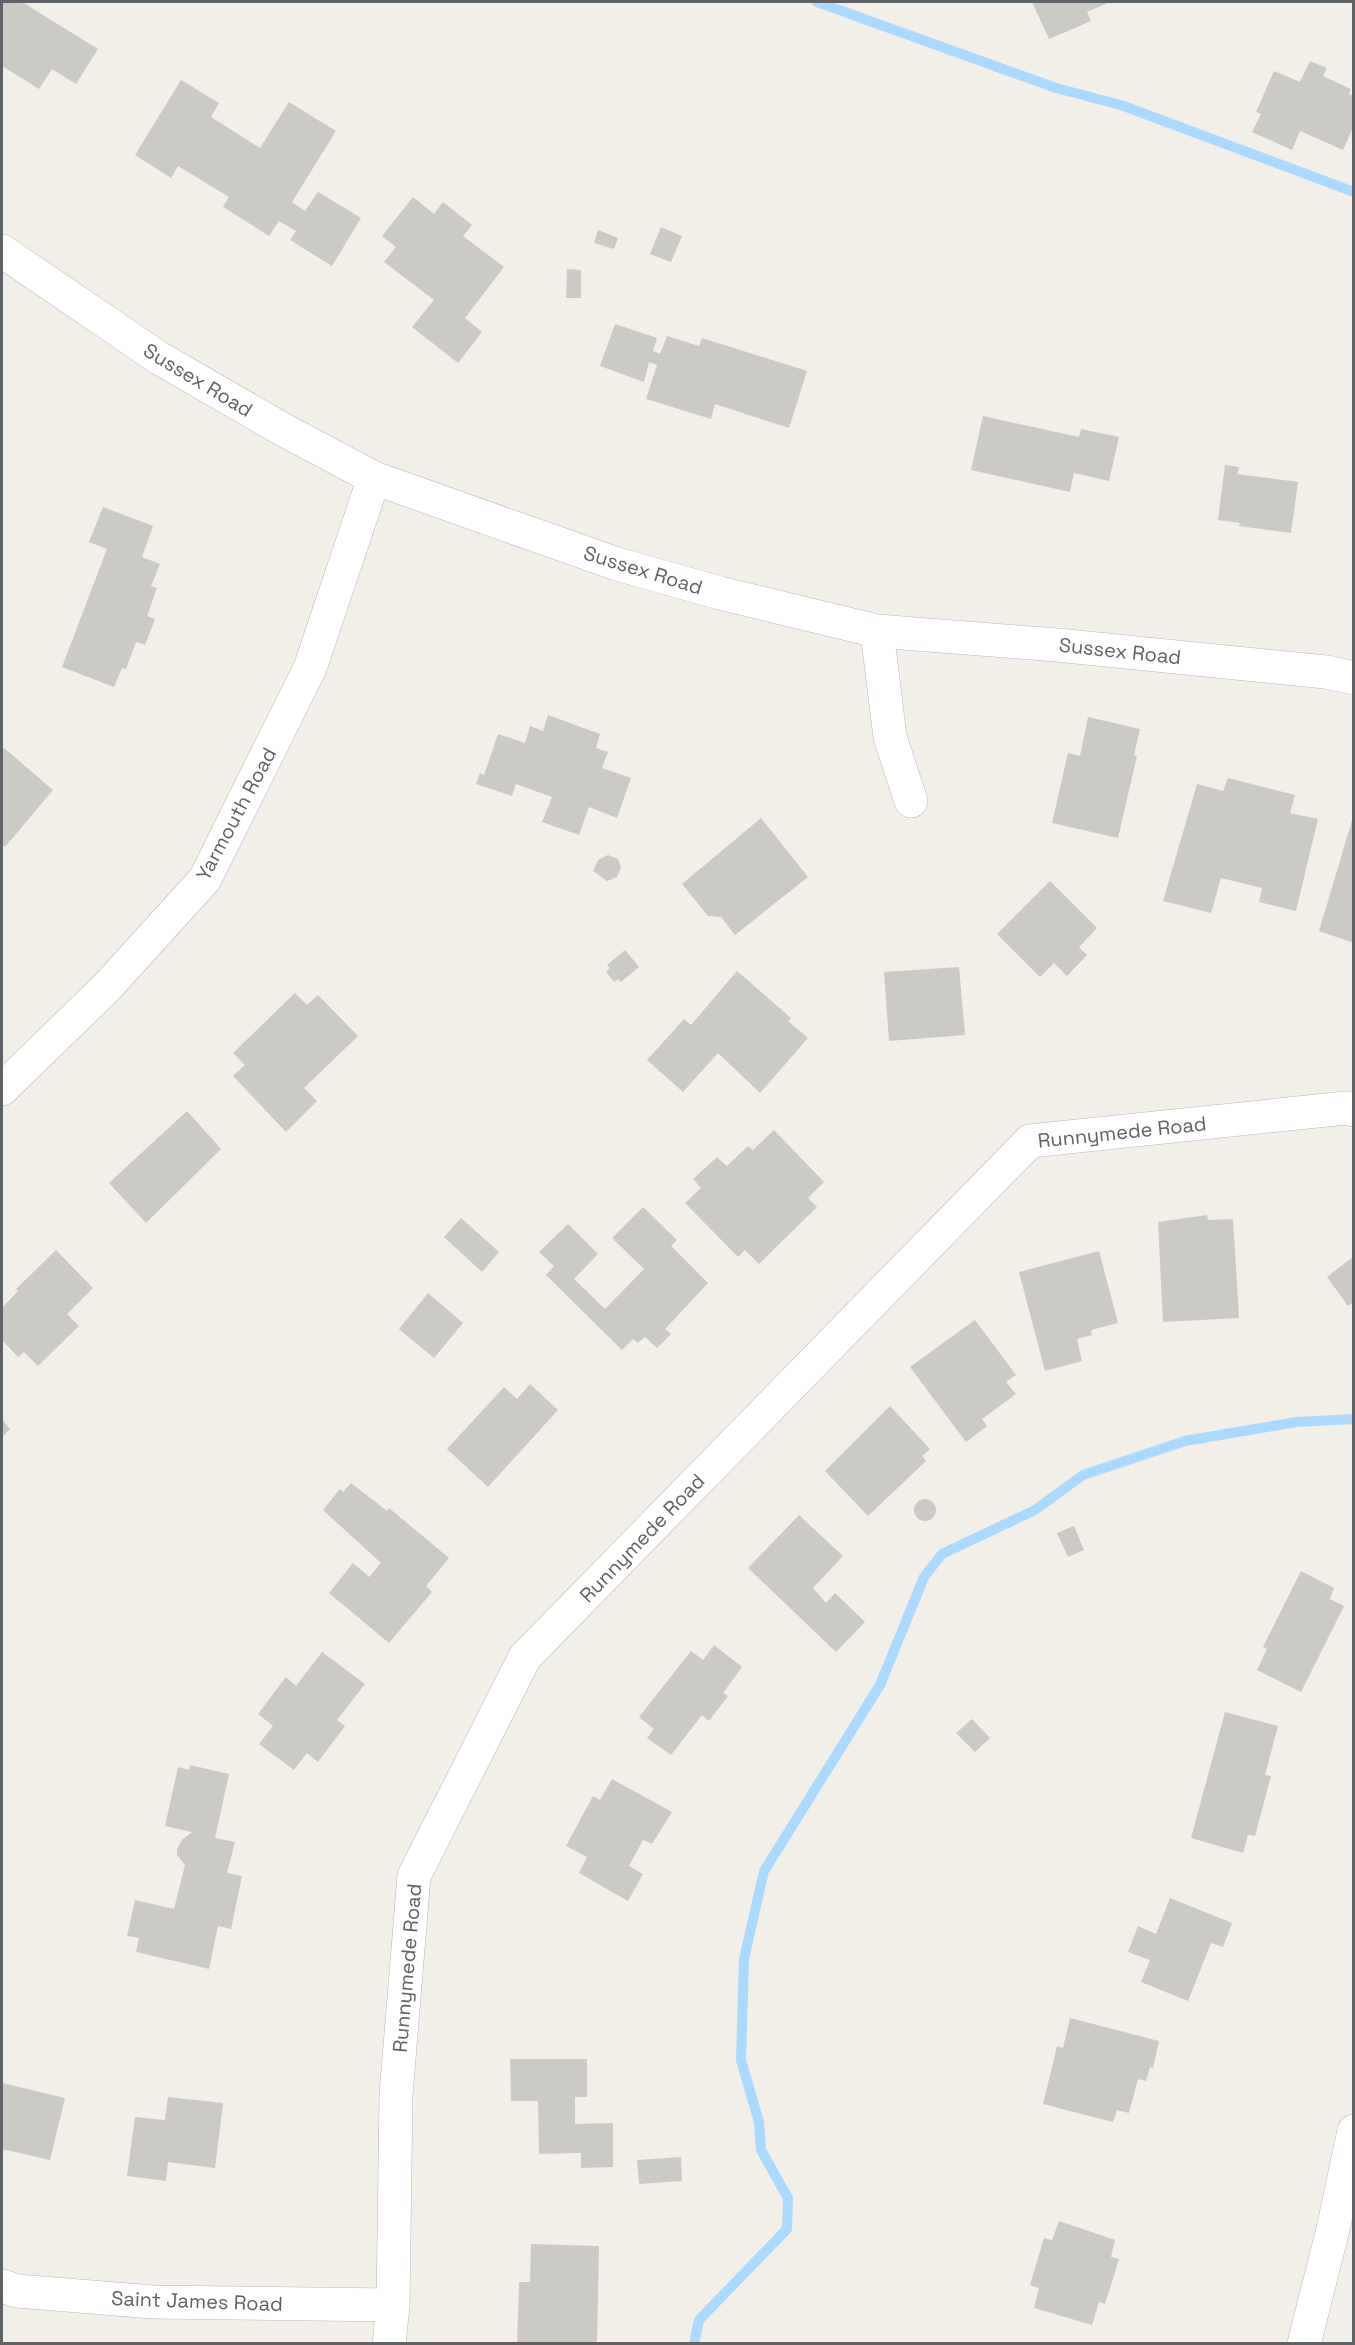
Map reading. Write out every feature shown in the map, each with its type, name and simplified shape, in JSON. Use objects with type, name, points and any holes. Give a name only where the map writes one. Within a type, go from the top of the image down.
[{"type":"street","name":"Sussex Road","points":[[2,251],[159,358],[282,429],[375,478],[617,564],[720,593],[877,631],[1080,647],[1326,672],[1353,678]]},
{"type":"street","name":"Yarmouth Road","points":[[2,1089],[106,988],[205,879],[310,668],[375,478]]},
{"type":"street","points":[[877,631],[890,737],[911,801]]},
{"type":"street","name":"Runnymede Road","points":[[389,2343],[393,2305],[396,2095],[414,1876],[525,1657],[1030,1141],[1346,1108],[1353,1110]]},
{"type":"street","points":[[1304,2343],[1333,2229],[1353,2131]]},
{"type":"street","name":"Saint James Road","points":[[2,2286],[17,2291],[153,2302],[393,2305]]},
{"type":"building","points":[[2,2],[22,2],[98,49],[76,84],[52,69],[39,89],[2,66]]},
{"type":"building","points":[[1032,2],[1110,2],[1087,12],[1091,21],[1049,39]]},
{"type":"building","points":[[1310,61],[1327,68],[1323,76],[1351,89],[1349,94],[1354,96],[1354,125],[1343,150],[1300,131],[1292,150],[1252,132],[1261,114],[1256,112],[1274,71],[1300,82]]},
{"type":"building","points":[[181,80],[219,103],[211,117],[260,148],[289,102],[336,131],[292,202],[305,211],[318,192],[361,218],[332,266],[290,240],[296,231],[279,221],[269,236],[223,207],[229,197],[178,166],[171,178],[135,155]]},
{"type":"building","points":[[413,197],[434,214],[443,202],[472,225],[463,236],[504,267],[465,318],[482,332],[458,363],[412,327],[434,300],[384,262],[396,247],[382,236]]},
{"type":"building","points":[[661,227],[682,236],[671,262],[650,254]]},
{"type":"building","points":[[598,230],[618,238],[614,249],[594,243]]},
{"type":"building","points":[[567,269],[581,270],[581,298],[566,298]]},
{"type":"building","points":[[615,324],[657,338],[653,351],[660,354],[667,336],[699,346],[702,338],[807,371],[789,428],[715,404],[711,419],[646,399],[657,365],[649,362],[644,382],[600,366]]},
{"type":"building","points":[[983,416],[1079,437],[1081,429],[1119,437],[1109,481],[1074,473],[1070,492],[971,470]]},
{"type":"building","points":[[1225,465],[1239,467],[1237,474],[1298,482],[1291,533],[1239,526],[1240,523],[1218,520]]},
{"type":"building","points":[[103,507],[153,526],[142,557],[160,564],[151,586],[157,588],[147,616],[155,619],[145,645],[136,642],[126,669],[122,668],[114,687],[62,667],[107,549],[89,542]]},
{"type":"building","points":[[548,715],[600,734],[596,748],[608,752],[602,768],[631,778],[617,818],[589,807],[579,835],[542,822],[552,797],[516,784],[512,796],[476,784],[480,773],[484,775],[498,734],[525,743],[530,726],[543,731]]},
{"type":"building","points":[[1088,717],[1140,729],[1134,755],[1137,756],[1118,838],[1052,823],[1068,753],[1080,756]]},
{"type":"building","points":[[4,748],[53,790],[5,847],[2,844],[2,752]]},
{"type":"building","points":[[1228,778],[1295,795],[1290,813],[1318,819],[1296,911],[1259,902],[1262,888],[1221,878],[1211,913],[1163,901],[1197,784],[1223,791]]},
{"type":"building","points":[[1354,817],[1354,943],[1319,931]]},
{"type":"building","points":[[761,818],[808,877],[735,935],[721,917],[708,916],[682,884]]},
{"type":"building","points":[[608,855],[618,859],[621,867],[617,877],[607,881],[593,871],[598,860]]},
{"type":"building","points":[[1050,881],[1097,928],[1079,947],[1087,955],[1067,976],[1054,963],[1040,977],[997,934]]},
{"type":"building","points":[[625,950],[639,967],[621,982],[618,979],[614,982],[606,972],[610,968],[607,965]]},
{"type":"building","points":[[959,967],[965,1035],[889,1041],[884,972]]},
{"type":"building","points":[[737,971],[791,1018],[788,1021],[808,1038],[760,1093],[718,1053],[683,1092],[647,1060],[684,1019],[691,1025]]},
{"type":"building","points":[[295,993],[307,1005],[318,995],[358,1036],[304,1088],[317,1101],[286,1132],[233,1076],[245,1065],[233,1053]]},
{"type":"building","points":[[187,1111],[221,1149],[146,1223],[109,1183]]},
{"type":"building","points":[[774,1130],[824,1182],[808,1198],[817,1207],[759,1264],[745,1250],[738,1257],[685,1203],[701,1188],[693,1179],[717,1157],[727,1166],[748,1146],[753,1150]]},
{"type":"building","points":[[643,1207],[677,1240],[671,1246],[708,1283],[665,1329],[671,1334],[657,1348],[645,1337],[638,1343],[633,1339],[622,1350],[546,1275],[554,1266],[539,1252],[568,1224],[598,1254],[574,1279],[605,1309],[644,1269],[612,1238]]},
{"type":"building","points":[[1207,1215],[1208,1220],[1233,1219],[1239,1318],[1163,1322],[1158,1222]]},
{"type":"building","points":[[461,1218],[499,1252],[482,1272],[444,1237]]},
{"type":"building","points":[[56,1250],[93,1288],[67,1314],[79,1326],[38,1366],[24,1352],[18,1357],[2,1340],[2,1308],[18,1291],[16,1289]]},
{"type":"building","points":[[1099,1251],[1118,1323],[1091,1330],[1092,1335],[1077,1339],[1082,1361],[1045,1371],[1019,1272]]},
{"type":"building","points":[[1354,1256],[1354,1302],[1348,1306],[1327,1277]]},
{"type":"building","points":[[428,1293],[463,1323],[434,1358],[399,1329]]},
{"type":"building","points":[[975,1320],[1016,1375],[1006,1382],[1016,1394],[982,1419],[987,1426],[966,1442],[910,1367]]},
{"type":"building","points":[[530,1384],[558,1410],[488,1487],[447,1449],[504,1387],[517,1399]]},
{"type":"building","points":[[890,1406],[930,1449],[922,1456],[926,1461],[868,1516],[825,1471]]},
{"type":"building","points":[[2,1419],[10,1429],[2,1437]]},
{"type":"building","points":[[351,1483],[387,1511],[389,1508],[449,1558],[426,1586],[432,1592],[389,1643],[329,1593],[353,1563],[369,1577],[381,1563],[323,1510],[340,1489],[343,1492]]},
{"type":"building","points":[[921,1499],[929,1499],[936,1506],[936,1514],[929,1521],[921,1521],[914,1514],[914,1506]]},
{"type":"building","points":[[799,1515],[843,1556],[813,1588],[826,1603],[835,1593],[865,1622],[836,1652],[748,1568]]},
{"type":"building","points":[[1074,1526],[1084,1550],[1068,1557],[1057,1533]]},
{"type":"building","points":[[1301,1571],[1334,1588],[1330,1599],[1344,1606],[1301,1692],[1257,1670],[1267,1649],[1263,1647]]},
{"type":"building","points":[[714,1645],[742,1667],[723,1693],[728,1696],[709,1721],[702,1715],[671,1755],[647,1738],[654,1729],[639,1717],[691,1651],[703,1660]]},
{"type":"building","points":[[322,1652],[365,1684],[337,1720],[345,1726],[318,1762],[307,1753],[294,1770],[259,1744],[273,1726],[258,1714],[286,1677],[296,1686]]},
{"type":"building","points":[[1225,1712],[1278,1726],[1265,1775],[1271,1776],[1255,1836],[1248,1835],[1243,1853],[1191,1838]]},
{"type":"building","points":[[972,1719],[990,1738],[975,1752],[956,1733]]},
{"type":"building","points":[[190,1765],[229,1774],[215,1838],[235,1842],[227,1873],[242,1876],[231,1929],[218,1926],[209,1969],[136,1952],[139,1938],[127,1936],[135,1900],[174,1909],[185,1865],[177,1855],[177,1849],[182,1840],[192,1832],[165,1826],[178,1767],[189,1770]]},
{"type":"building","points":[[612,1779],[672,1812],[652,1844],[643,1840],[629,1866],[643,1874],[628,1901],[579,1873],[587,1857],[566,1846],[593,1796],[600,1800]]},
{"type":"building","points":[[1170,1898],[1232,1923],[1223,1947],[1211,1943],[1188,2001],[1141,1982],[1150,1960],[1128,1952],[1138,1926],[1156,1934]]},
{"type":"building","points":[[1070,2018],[1159,2041],[1153,2068],[1150,2067],[1146,2081],[1138,2079],[1129,2113],[1117,2110],[1113,2122],[1043,2104],[1057,2046],[1063,2048]]},
{"type":"building","points":[[510,2059],[587,2059],[587,2097],[575,2097],[575,2124],[613,2123],[613,2167],[581,2168],[581,2153],[539,2154],[538,2101],[511,2101]]},
{"type":"building","points":[[2,2083],[65,2098],[50,2160],[2,2149]]},
{"type":"building","points":[[168,2097],[223,2103],[215,2168],[168,2162],[166,2181],[127,2176],[135,2117],[165,2120]]},
{"type":"building","points":[[681,2157],[682,2181],[639,2184],[637,2160]]},
{"type":"building","points":[[1059,2221],[1115,2240],[1111,2257],[1119,2259],[1105,2304],[1099,2302],[1092,2325],[1034,2308],[1039,2288],[1030,2285],[1044,2238],[1052,2240]]},
{"type":"building","points":[[531,2244],[599,2246],[597,2344],[517,2344],[519,2282],[530,2282]]},
{"type":"waterway","points":[[817,2],[1056,88],[1121,105],[1354,192]]},
{"type":"waterway","points":[[694,2344],[699,2320],[787,2229],[788,2198],[761,2150],[759,2122],[741,2060],[744,1959],[764,1871],[880,1685],[924,1577],[942,1554],[1035,1510],[1083,1475],[1185,1441],[1296,1422],[1354,1419]]}]
